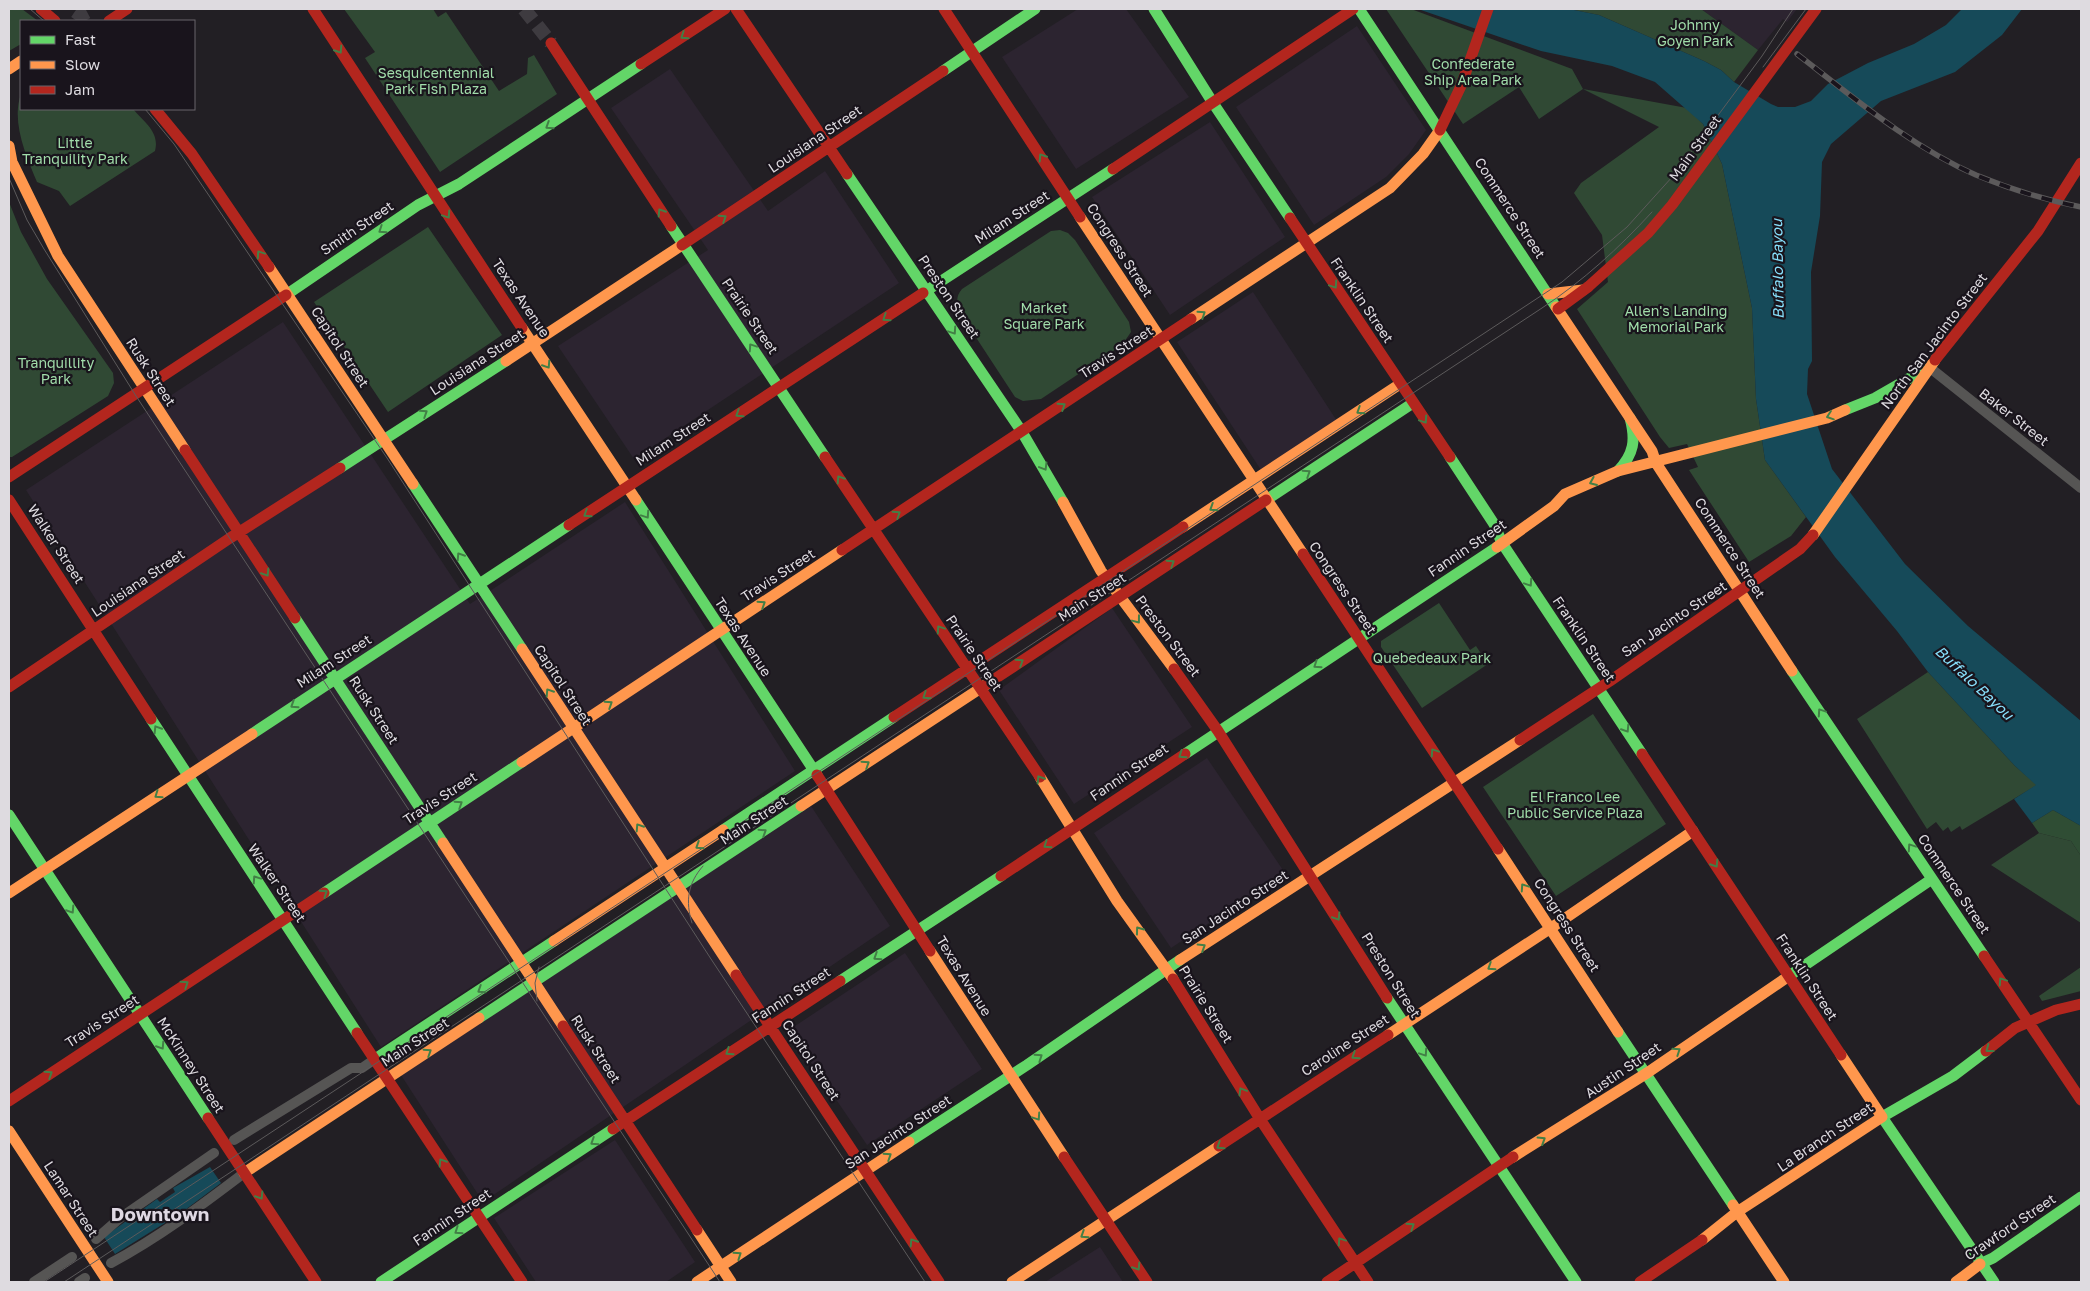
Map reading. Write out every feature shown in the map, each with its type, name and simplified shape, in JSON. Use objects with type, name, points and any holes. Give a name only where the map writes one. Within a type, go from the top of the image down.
[{"type":"main road","points":[[41,9],[54,20]]},
{"type":"main road","points":[[110,20],[127,9]]},
{"type":"main road","name":"Texas Avenue","points":[[312,9],[533,343],[918,931],[1010,1076],[1147,1282]]},
{"type":"main road","name":"Smith Street","points":[[9,478],[145,390],[418,205],[435,197],[588,100],[725,9]]},
{"type":"main road","name":"Preston Street","points":[[736,9],[1022,432],[1043,465],[1105,578],[1218,731],[1404,1024],[1576,1282]]},
{"type":"main road","name":"Congress Street","points":[[944,9],[1266,500],[1784,1282]]},
{"type":"main road","name":"Franklin Street","points":[[1154,9],[1213,103],[1494,524],[1502,542],[1882,1118],[1994,1282]]},
{"type":"main road","name":"Milam Street","points":[[9,893],[1213,103],[1353,9]]},
{"type":"main road","name":"Commerce Street","points":[[1359,9],[1652,451],[1656,463],[1740,592],[2081,1100]]},
{"type":"main road","name":"Travis Street","points":[[9,1101],[1390,188],[1409,169],[1440,130],[1466,72],[1488,9]]},
{"type":"main road","name":"Main Street","points":[[1558,309],[1574,299],[1648,233],[1672,205],[1816,9]]},
{"type":"main road","name":"Louisiana Street","points":[[9,687],[95,631],[239,532],[683,245],[1031,11]]},
{"type":"main road","name":"Prairie Street","points":[[551,44],[683,245],[1025,754],[1117,901],[1167,969],[1260,1119],[1368,1282]]},
{"type":"main road","points":[[9,69],[20,63]]},
{"type":"main road","name":"Capitol Street","points":[[156,110],[192,154],[288,294],[939,1282]]},
{"type":"main road","name":"Rusk Street","points":[[9,146],[12,162],[51,244],[731,1282]]},
{"type":"main road","name":"North San Jacinto Street","points":[[1790,558],[1812,536],[1929,367],[2038,231],[2081,163]]},
{"type":"main road","points":[[1548,294],[1585,288]]},
{"type":"main road","name":"Fannin Street","points":[[381,1282],[918,931],[1502,542],[1549,510],[1565,494],[1618,472],[1827,418],[1875,398],[1929,367]]},
{"type":"main road","name":"Main Street","points":[[375,1059],[1400,384]]},
{"type":"main road","name":"Main Street","points":[[244,1173],[1413,403]]},
{"type":"main road","points":[[1618,472],[1631,457],[1635,445],[1630,418]]},
{"type":"main road","name":"Walker Street","points":[[9,500],[187,775],[522,1282]]},
{"type":"main road","name":"San Jacinto Street","points":[[697,1282],[1010,1076],[1167,969],[1599,688],[1790,558]]},
{"type":"main road","name":"McKinney Street","points":[[9,815],[316,1282]]},
{"type":"main road","name":"Caroline Street","points":[[1012,1282],[1551,928],[1693,831]]},
{"type":"main road","name":"Austin Street","points":[[1327,1282],[1500,1166],[1647,1073],[1789,976],[1847,939],[1932,879]]},
{"type":"main road","name":"La Branch Street","points":[[1640,1282],[1706,1237],[1737,1212],[1882,1118],[1953,1076],[2015,1028],[2056,1010],[2081,1004]]},
{"type":"main road","name":"Lamar Street","points":[[9,1131],[108,1282]]},
{"type":"main road","name":"Crawford Street","points":[[1956,1282],[2081,1197]]},
{"type":"street","name":"Baker Street","points":[[1929,367],[2081,488]]},
{"type":"street","name":"Main Street","points":[[234,1140],[351,1068],[362,1068],[375,1059]]},
{"type":"street","points":[[96,1239],[120,1218],[214,1153]]},
{"type":"street","name":"Main Street","points":[[111,1262],[129,1253],[208,1201],[244,1173]]},
{"type":"street","points":[[34,1282],[72,1257]]},
{"type":"shaded area","points":[[1078,9],[1126,9],[1189,97],[1076,169],[1002,57]]},
{"type":"shaded area","points":[[1701,9],[1797,9],[1787,22],[1783,19],[1758,50]]},
{"type":"shaded area","points":[[1357,26],[1426,130],[1409,154],[1386,177],[1314,225],[1236,107]]},
{"type":"shaded area","points":[[670,69],[768,211],[825,171],[899,283],[634,459],[558,346],[708,250],[611,108]]},
{"type":"shaded area","points":[[1210,122],[1285,237],[1170,315],[1092,197]]},
{"type":"shaded area","points":[[1253,292],[1337,421],[1261,470],[1177,342]]},
{"type":"shaded area","points":[[283,322],[470,604],[625,502],[795,771],[381,1047],[26,490]]},
{"type":"shaded area","points":[[1112,608],[1192,727],[1074,804],[999,690]]},
{"type":"shaded area","points":[[1207,758],[1285,873],[1171,948],[1094,833]]},
{"type":"shaded area","points":[[811,806],[890,926],[483,1202],[401,1075]]},
{"type":"shaded area","points":[[905,953],[982,1069],[867,1145],[789,1030]]},
{"type":"shaded area","points":[[615,1140],[695,1262],[666,1282],[536,1282],[494,1218]]},
{"type":"shaded area","points":[[1100,1247],[1123,1282],[1045,1282]]},
{"type":"green space","points":[[9,9],[22,9],[37,20],[20,20],[20,45],[9,51]]},
{"type":"green space","name":"Sesquicentennial Park Fish Plaza","points":[[344,9],[433,9],[438,17],[446,12],[499,91],[527,74],[528,58],[534,55],[557,94],[440,172],[365,58],[375,52]]},
{"type":"green space","name":"Confederate Ship Area Park","points":[[1386,9],[1411,9],[1572,69],[1583,89],[1539,119],[1519,87],[1463,124]]},
{"type":"green space","name":"Johnny Goyen Park","points":[[1569,9],[1701,9],[1758,50],[1734,82],[1721,70],[1704,61],[1599,15]]},
{"type":"green space","name":"Allen's Landing Memorial Park","points":[[1583,89],[1687,108],[1703,124],[1722,164],[1752,308],[1756,399],[1765,460],[1806,517],[1791,536],[1749,562],[1689,470],[1698,467],[1687,444],[1669,448],[1660,437],[1577,309],[1608,282],[1602,235],[1574,193],[1581,183],[1659,127]]},
{"type":"green space","name":"Little Tranquility Park","points":[[20,97],[20,110],[134,110],[153,133],[156,144],[155,151],[70,206],[59,191],[37,182],[21,138],[18,104]]},
{"type":"green space","name":"Tranquillity Park","points":[[9,202],[21,232],[47,279],[113,373],[114,383],[108,396],[12,457],[9,457]]},
{"type":"green space","points":[[428,227],[502,335],[388,412],[314,302]]},
{"type":"green space","name":"Market Square Park","points":[[1060,230],[1068,233],[1075,240],[1129,322],[1131,332],[1122,345],[1041,399],[1023,401],[1015,397],[960,313],[957,303],[958,297],[962,289],[1051,231]]},
{"type":"green space","name":"Quebedeaux Park","points":[[1439,603],[1470,650],[1476,646],[1488,664],[1422,708],[1381,647],[1381,641]]},
{"type":"green space","points":[[1928,672],[2015,766],[2037,785],[1962,830],[1960,826],[1951,832],[1948,827],[1943,831],[1936,822],[1927,829],[1857,719]]},
{"type":"green space","name":"El Franco Lee Public Service Plaza","points":[[1593,714],[1666,824],[1556,896],[1483,787]]},
{"type":"green space","points":[[2053,810],[2081,826],[2081,856],[2071,841],[2039,833],[2032,823]]},
{"type":"green space","points":[[2039,833],[2071,841],[2081,856],[2081,923],[1991,865]]},
{"type":"green space","points":[[2081,967],[2081,991],[2042,1001],[2039,996]]},
{"type":"water","name":"Buffalo Bayou","points":[[1418,9],[1569,9],[1599,15],[1704,61],[1721,70],[1734,82],[1771,104],[1778,107],[1795,107],[1811,101],[1828,84],[1868,63],[1914,44],[1946,25],[1962,9],[2022,9],[2002,35],[1955,72],[1881,101],[1831,144],[1822,162],[1820,216],[1811,272],[1812,361],[1808,369],[1807,394],[1832,469],[1905,564],[1968,626],[2081,721],[2081,826],[2053,810],[2032,823],[2014,799],[2036,785],[2015,766],[1928,672],[1897,631],[1835,557],[1765,460],[1756,399],[1752,308],[1722,164],[1703,124],[1655,82],[1612,66],[1541,51]]},
{"type":"water","points":[[210,1167],[221,1183],[181,1213],[115,1254],[104,1237],[157,1199],[160,1202],[175,1192],[173,1188]]},
{"type":"tunnel","points":[[78,20],[81,15],[92,9]]},
{"type":"tunnel","points":[[524,9],[551,43]]},
{"type":"tram line","points":[[30,9],[43,20]]},
{"type":"tram line","points":[[44,1282],[1562,282],[1627,227],[1673,176],[1762,56],[1793,9]]},
{"type":"tram line","points":[[1763,67],[1806,9]]},
{"type":"tram line","points":[[146,110],[174,144],[387,458],[711,959],[925,1282]]},
{"type":"tram line","points":[[9,178],[27,220],[136,396],[720,1282]]},
{"type":"tram line","points":[[64,1282],[1542,308],[1572,287],[1600,263],[1652,212]]},
{"type":"tram line","points":[[692,923],[688,900],[689,893],[694,879],[703,866]]},
{"type":"tram line","points":[[537,1001],[535,983],[539,967]]},
{"type":"railway","points":[[1797,54],[1883,120],[1928,150],[1952,163],[1976,175],[2015,189],[2081,207]]},
{"type":"traffic: fast","points":[[943,71],[1035,9]]},
{"type":"traffic: fast","points":[[1154,9],[1213,103],[1290,218]]},
{"type":"traffic: fast","points":[[1359,9],[1556,307]]},
{"type":"traffic: fast","points":[[286,295],[418,205],[459,184],[641,64]]},
{"type":"traffic: fast","points":[[923,293],[1113,169]]},
{"type":"traffic: fast","points":[[847,174],[1022,432],[1063,502]]},
{"type":"traffic: fast","points":[[671,226],[825,457]]},
{"type":"traffic: fast","points":[[340,468],[506,361]]},
{"type":"traffic: fast","points":[[1845,410],[1875,398],[1929,367]]},
{"type":"traffic: fast","points":[[1266,500],[1413,403]]},
{"type":"traffic: fast","points":[[1618,471],[1627,459],[1632,446],[1633,433],[1630,418]]},
{"type":"traffic: fast","points":[[1450,457],[1494,524],[1502,543],[1642,754]]},
{"type":"traffic: fast","points":[[413,484],[522,649]]},
{"type":"traffic: fast","points":[[636,500],[817,775]]},
{"type":"traffic: fast","points":[[252,734],[569,525]]},
{"type":"traffic: fast","points":[[1185,754],[1497,547]]},
{"type":"traffic: fast","points":[[295,618],[443,843]]},
{"type":"traffic: fast","points":[[1792,671],[1984,956]]},
{"type":"traffic: fast","points":[[723,830],[894,717]]},
{"type":"traffic: fast","points":[[151,719],[357,1033]]},
{"type":"traffic: fast","points":[[324,893],[522,762]]},
{"type":"traffic: fast","points":[[479,1018],[801,806]]},
{"type":"traffic: fast","points":[[9,815],[208,1118]]},
{"type":"traffic: fast","points":[[840,981],[1001,876]]},
{"type":"traffic: fast","points":[[1786,978],[1932,879]]},
{"type":"traffic: fast","points":[[375,1059],[554,941]]},
{"type":"traffic: fast","points":[[909,1142],[1027,1065],[1180,960]]},
{"type":"traffic: fast","points":[[1387,998],[1576,1282]]},
{"type":"traffic: fast","points":[[1618,1032],[1733,1205]]},
{"type":"traffic: fast","points":[[1986,1051],[1953,1076],[1882,1117],[1994,1282]]},
{"type":"traffic: fast","points":[[381,1282],[613,1129]]},
{"type":"traffic: fast","points":[[1980,1264],[1993,1258],[2081,1197]]},
{"type":"traffic: slow","points":[[9,69],[20,62]]},
{"type":"traffic: slow","points":[[1191,319],[1390,188],[1423,154],[1440,130]]},
{"type":"traffic: slow","points":[[9,146],[12,162],[58,256],[185,450]]},
{"type":"traffic: slow","points":[[1080,217],[1303,554]]},
{"type":"traffic: slow","points":[[506,361],[682,245]]},
{"type":"traffic: slow","points":[[269,267],[413,484]]},
{"type":"traffic: slow","points":[[1548,294],[1583,290]]},
{"type":"traffic: slow","points":[[1556,307],[1652,451],[1656,463],[1792,671]]},
{"type":"traffic: slow","points":[[522,328],[636,500]]},
{"type":"traffic: slow","points":[[1813,535],[1935,360]]},
{"type":"traffic: slow","points":[[1183,527],[1400,384]]},
{"type":"traffic: slow","points":[[1497,547],[1554,506],[1565,494],[1618,471],[1827,418],[1845,410]]},
{"type":"traffic: slow","points":[[1063,502],[1101,571],[1174,669]]},
{"type":"traffic: slow","points":[[522,762],[842,550]]},
{"type":"traffic: slow","points":[[522,649],[736,975]]},
{"type":"traffic: slow","points":[[801,806],[987,684]]},
{"type":"traffic: slow","points":[[9,893],[252,734]]},
{"type":"traffic: slow","points":[[1180,960],[1520,740]]},
{"type":"traffic: slow","points":[[1040,777],[1117,901],[1173,979]]},
{"type":"traffic: slow","points":[[554,941],[723,830]]},
{"type":"traffic: slow","points":[[1388,1035],[1551,928],[1693,831]]},
{"type":"traffic: slow","points":[[443,843],[563,1026]]},
{"type":"traffic: slow","points":[[1498,849],[1618,1032]]},
{"type":"traffic: slow","points":[[930,951],[1064,1157]]},
{"type":"traffic: slow","points":[[1513,1157],[1647,1073],[1786,978]]},
{"type":"traffic: slow","points":[[244,1173],[479,1018]]},
{"type":"traffic: slow","points":[[1702,1240],[1737,1212],[1882,1117],[1841,1055]]},
{"type":"traffic: slow","points":[[9,1131],[108,1282]]},
{"type":"traffic: slow","points":[[697,1282],[909,1142]]},
{"type":"traffic: slow","points":[[1012,1282],[1219,1146]]},
{"type":"traffic: slow","points":[[1733,1205],[1784,1282]]},
{"type":"traffic: slow","points":[[697,1230],[731,1282]]},
{"type":"traffic: slow","points":[[1956,1282],[1980,1264]]},
{"type":"traffic: jam","points":[[41,9],[54,20]]},
{"type":"traffic: jam","points":[[110,20],[127,9]]},
{"type":"traffic: jam","points":[[313,9],[522,328]]},
{"type":"traffic: jam","points":[[641,64],[725,9]]},
{"type":"traffic: jam","points":[[736,9],[847,174]]},
{"type":"traffic: jam","points":[[944,9],[1080,217]]},
{"type":"traffic: jam","points":[[1113,169],[1353,9]]},
{"type":"traffic: jam","points":[[1440,130],[1461,86],[1488,9]]},
{"type":"traffic: jam","points":[[1588,287],[1648,233],[1672,205],[1816,9]]},
{"type":"traffic: jam","points":[[551,43],[671,226]]},
{"type":"traffic: jam","points":[[682,245],[943,71]]},
{"type":"traffic: jam","points":[[156,110],[192,154],[269,267]]},
{"type":"traffic: jam","points":[[1935,360],[2038,231],[2081,163]]},
{"type":"traffic: jam","points":[[1290,218],[1450,457]]},
{"type":"traffic: jam","points":[[1558,309],[1588,287]]},
{"type":"traffic: jam","points":[[569,525],[923,293]]},
{"type":"traffic: jam","points":[[9,477],[286,295]]},
{"type":"traffic: jam","points":[[842,550],[1191,319]]},
{"type":"traffic: jam","points":[[185,450],[295,618]]},
{"type":"traffic: jam","points":[[825,457],[1040,777]]},
{"type":"traffic: jam","points":[[9,687],[230,538],[340,468]]},
{"type":"traffic: jam","points":[[9,500],[151,719]]},
{"type":"traffic: jam","points":[[987,684],[1266,500]]},
{"type":"traffic: jam","points":[[894,717],[1183,527]]},
{"type":"traffic: jam","points":[[1520,740],[1610,681],[1800,549],[1813,535]]},
{"type":"traffic: jam","points":[[1303,554],[1498,849]]},
{"type":"traffic: jam","points":[[1174,669],[1218,731],[1387,998]]},
{"type":"traffic: jam","points":[[1001,876],[1185,754]]},
{"type":"traffic: jam","points":[[1642,754],[1841,1055]]},
{"type":"traffic: jam","points":[[817,775],[930,951]]},
{"type":"traffic: jam","points":[[9,1101],[324,893]]},
{"type":"traffic: jam","points":[[1984,956],[2081,1100]]},
{"type":"traffic: jam","points":[[736,975],[939,1282]]},
{"type":"traffic: jam","points":[[1173,979],[1260,1119],[1368,1282]]},
{"type":"traffic: jam","points":[[613,1129],[840,981]]},
{"type":"traffic: jam","points":[[1986,1051],[2015,1028],[2056,1010],[2081,1004]]},
{"type":"traffic: jam","points":[[563,1026],[697,1230]]},
{"type":"traffic: jam","points":[[357,1033],[522,1282]]},
{"type":"traffic: jam","points":[[1219,1146],[1388,1035]]},
{"type":"traffic: jam","points":[[208,1118],[316,1282]]},
{"type":"traffic: jam","points":[[1064,1157],[1147,1282]]},
{"type":"traffic: jam","points":[[1327,1282],[1513,1157]]},
{"type":"traffic: jam","points":[[1640,1282],[1702,1240]]},
{"type":"district","name":"Downtown","points":[[160,1214]]}]
